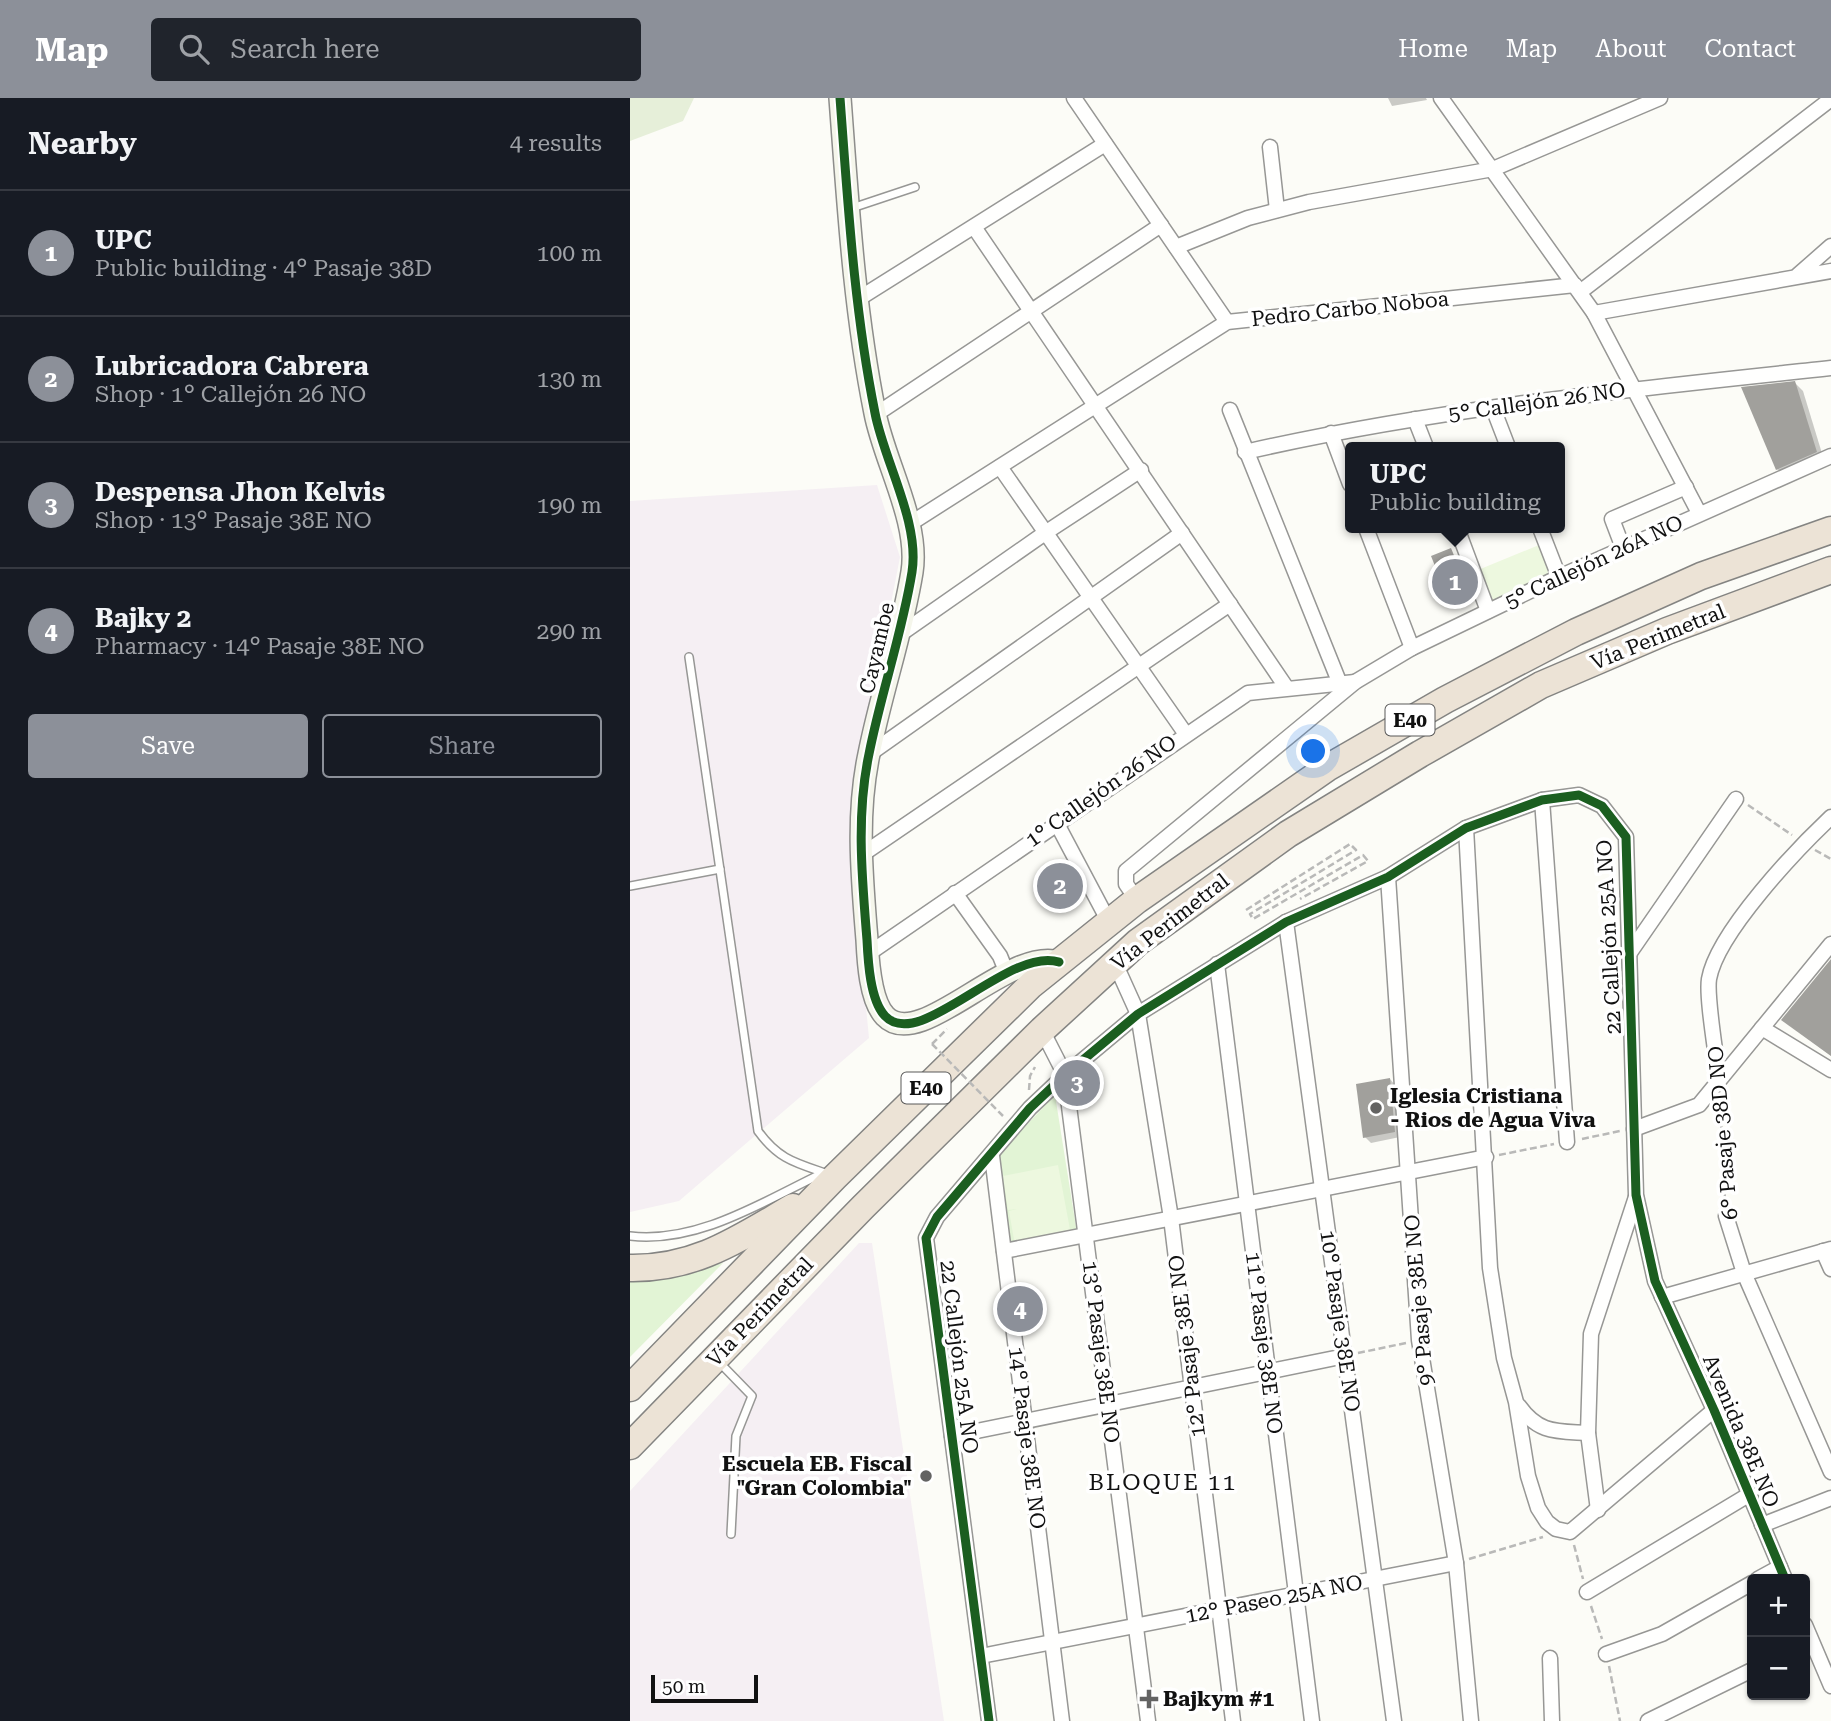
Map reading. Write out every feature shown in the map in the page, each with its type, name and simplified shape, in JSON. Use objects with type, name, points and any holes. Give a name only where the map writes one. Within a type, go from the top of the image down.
[{"type":"highway","name":"Vía Perimetral","points":[[630,1388],[827,1180],[1031,985],[1137,900],[1327,768],[1445,701],[1576,632],[1676,587],[1831,530]]},
{"type":"highway","name":"Vía Perimetral","points":[[630,1446],[715,1358],[1047,1040],[1115,963],[1138,942],[1288,834],[1541,685],[1667,631],[1831,570]]},
{"type":"highway","points":[[630,1268],[666,1267],[714,1253],[827,1180]]},
{"type":"highway","points":[[630,1464],[676,1398]]},
{"type":"street","name":"Cayambe","points":[[840,98],[855,301],[875,415],[908,525],[913,568],[868,755],[862,800],[860,856],[868,954],[877,1004],[886,1018],[900,1023],[925,1021],[1006,971],[1037,960],[1059,962]]},
{"type":"street","name":"Pedro Carbo Noboa","points":[[1074,98],[1227,321],[1577,288]]},
{"type":"street","points":[[1441,98],[1594,313],[1699,513]]},
{"type":"street","points":[[1176,247],[1248,218],[1277,210],[1493,169],[1660,98]]},
{"type":"street","points":[[1577,288],[1831,99]]},
{"type":"street","points":[[855,301],[1105,144]]},
{"type":"street","points":[[1270,146],[1277,210]]},
{"type":"street","points":[[875,415],[1161,225]]},
{"type":"street","points":[[974,227],[1286,687]]},
{"type":"street","points":[[1797,275],[1831,246]]},
{"type":"street","points":[[1594,313],[1831,271]]},
{"type":"street","points":[[908,525],[1227,321]]},
{"type":"street","name":"5° Callejón 26 NO","points":[[1245,453],[1331,433],[1415,419],[1635,389],[1831,368]]},
{"type":"street","points":[[1493,408],[1506,442]]},
{"type":"street","points":[[1230,410],[1340,684]]},
{"type":"street","points":[[1415,419],[1424,442]]},
{"type":"street","points":[[1331,433],[1345,471]]},
{"type":"street","name":"5° Callejón 26A NO","points":[[1137,900],[1126,884],[1126,871],[1355,682],[1412,648],[1559,577],[1831,456]]},
{"type":"street","points":[[1000,467],[1185,733]]},
{"type":"street","points":[[899,635],[1141,470]]},
{"type":"street","points":[[1623,548],[1612,519],[1686,487]]},
{"type":"street","points":[[868,755],[1182,533]]},
{"type":"street","points":[[1368,533],[1412,648]]},
{"type":"street","points":[[1459,533],[1488,611]]},
{"type":"street","points":[[1542,533],[1559,577]]},
{"type":"street","points":[[860,856],[1230,604]]},
{"type":"street","name":"1° Callejón 26 NO","points":[[868,954],[1185,733],[1248,693],[1355,682]]},
{"type":"street","name":"22 Callejón 25A NO","points":[[989,1721],[926,1238],[951,1197],[992,1156],[1030,1108],[1138,1014],[1216,964],[1286,922],[1388,877],[1466,828],[1542,800],[1579,795],[1602,806],[1626,837],[1636,1195],[1655,1281],[1662,1297]]},
{"type":"street","points":[[1629,954],[1736,799]]},
{"type":"street","points":[[1542,800],[1567,1142]]},
{"type":"street","name":"6° Pasaje 38D NO","points":[[1719,1081],[1709,979],[1721,950],[1738,923],[1803,843],[1831,817]]},
{"type":"street","points":[[1056,822],[1109,922]]},
{"type":"street","points":[[1466,828],[1490,1268],[1504,1358],[1516,1402],[1528,1476],[1538,1507],[1547,1522],[1567,1532],[1598,1510],[1714,1410]]},
{"type":"street","name":"9° Pasaje 38E NO","points":[[1388,877],[1419,1340],[1456,1563],[1471,1721]]},
{"type":"street","points":[[955,893],[1000,956],[1006,971]]},
{"type":"street","name":"10° Pasaje 38E NO","points":[[1286,922],[1394,1721]]},
{"type":"street","points":[[1634,1129],[1699,1105],[1831,944]]},
{"type":"street","name":"12° Pasaje 38E NO","points":[[1115,963],[1138,1014],[1171,1218],[1233,1721]]},
{"type":"street","name":"11° Pasaje 38E NO","points":[[1216,964],[1312,1721]]},
{"type":"street","points":[[1762,1028],[1831,1070]]},
{"type":"street","name":"13° Pasaje 38E NO","points":[[1047,1040],[1065,1075],[1148,1721]]},
{"type":"street","name":"14° Pasaje 38E NO","points":[[992,1156],[1062,1721]]},
{"type":"street","points":[[1003,1251],[1486,1157]]},
{"type":"street","points":[[1598,1510],[1588,1433],[1591,1334],[1636,1195]]},
{"type":"street","name":"6° Pasaje 38D NO","points":[[1726,1216],[1744,1273],[1831,1472]]},
{"type":"street","points":[[1662,1297],[1827,1250],[1831,1269]]},
{"type":"street","name":"Avenida 38E NO","points":[[1662,1297],[1714,1410],[1783,1573]]},
{"type":"street","points":[[952,1437],[1345,1356]]},
{"type":"street","points":[[1516,1402],[1531,1422],[1551,1431],[1588,1433]]},
{"type":"street","points":[[1587,1592],[1750,1494]]},
{"type":"street","points":[[1762,1525],[1831,1498]]},
{"type":"street","name":"12° Paseo 25A NO","points":[[981,1656],[1456,1563]]},
{"type":"street","points":[[1606,1654],[1662,1634],[1747,1586]]},
{"type":"street","points":[[1810,1647],[1831,1686]]},
{"type":"street","points":[[1550,1658],[1552,1721]]},
{"type":"street","points":[[1648,1721],[1747,1672]]},
{"type":"lane","points":[[848,209],[915,187]]},
{"type":"lane","points":[[689,657],[758,1131],[773,1151],[827,1180]]},
{"type":"lane","points":[[630,886],[720,869]]},
{"type":"lane","points":[[630,1237],[645,1238],[714,1226],[827,1180]]},
{"type":"lane","points":[[715,1358],[752,1396],[736,1436],[731,1534]]},
{"type":"path","points":[[1736,799],[1831,859]]},
{"type":"path","points":[[1246,910],[1350,844],[1356,850],[1250,914],[1253,919],[1363,855],[1368,861],[1255,924]]},
{"type":"path","points":[[1299,903],[1311,903]]},
{"type":"path","points":[[949,1027],[932,1044],[1003,1116]]},
{"type":"path","points":[[1030,1089],[1030,1076],[1047,1040]]},
{"type":"path","points":[[1345,1356],[1419,1340]]},
{"type":"path","points":[[1456,1563],[1567,1532],[1606,1654],[1620,1721]]},
{"type":"shaded area","points":[[877,485],[900,557],[874,691],[852,862],[869,1038],[679,1201],[630,1212],[630,501]]},
{"type":"shaded area","points":[[859,1243],[872,1243],[944,1721],[630,1721],[630,1491]]},
{"type":"green space","points":[[630,98],[694,98],[683,121],[630,141]]},
{"type":"green space","points":[[1539,545],[1550,574],[1489,602],[1478,570]]},
{"type":"green space","points":[[1055,1095],[1077,1233],[1010,1246],[996,1157]]},
{"type":"green space","points":[[1058,1165],[1071,1235],[1015,1245],[1009,1211],[1017,1209],[1008,1210],[1003,1176]]},
{"type":"green space","points":[[723,1263],[630,1357],[630,1279],[639,1280]]},
{"type":"building","points":[[1795,381],[1817,452],[1776,470],[1741,387]]},
{"type":"building","points":[[1451,548],[1461,573],[1441,581],[1431,556]]},
{"type":"building","points":[[1067,864],[1078,884],[1071,889],[1075,895],[1058,906],[1041,882]]},
{"type":"building","points":[[1831,959],[1831,1056],[1781,1020]]},
{"type":"building","name":"Iglesia Cristiana - Rios de Agua Viva","points":[[1390,1078],[1395,1132],[1363,1138],[1356,1084]]},
{"type":"cycle path","points":[[840,98],[853,256],[868,374],[880,432],[906,512],[913,553],[908,595],[874,731],[862,800],[862,870],[873,990],[885,1016],[900,1024],[920,1021],[1015,969],[1038,961],[1059,962]]},
{"type":"cycle path","points":[[989,1721],[926,1238],[937,1217],[1030,1108],[1138,1014],[1286,922],[1388,877],[1466,828],[1542,800],[1579,795],[1602,806],[1626,837],[1636,1195],[1655,1281],[1714,1410],[1783,1574]]},
{"type":"place","name":"UPC","points":[[1455,582]]},
{"type":"place","name":"Lubricadora Cabrera","points":[[1060,886]]},
{"type":"place","name":"Despensa Jhon Kelvis","points":[[1077,1083]]},
{"type":"place","name":"Iglesia Cristiana - Rios de Agua Viva","points":[[1376,1108]]},
{"type":"place","name":"Bajky 2","points":[[1020,1309]]},
{"type":"place","name":"Escuela EB. Fiscal \"Gran Colombia\"","points":[[926,1476]]},
{"type":"place","name":"Bajkym #1","points":[[1149,1699]]},
{"type":"district","name":"BLOQUE 11","points":[[1163,1482]]}]
